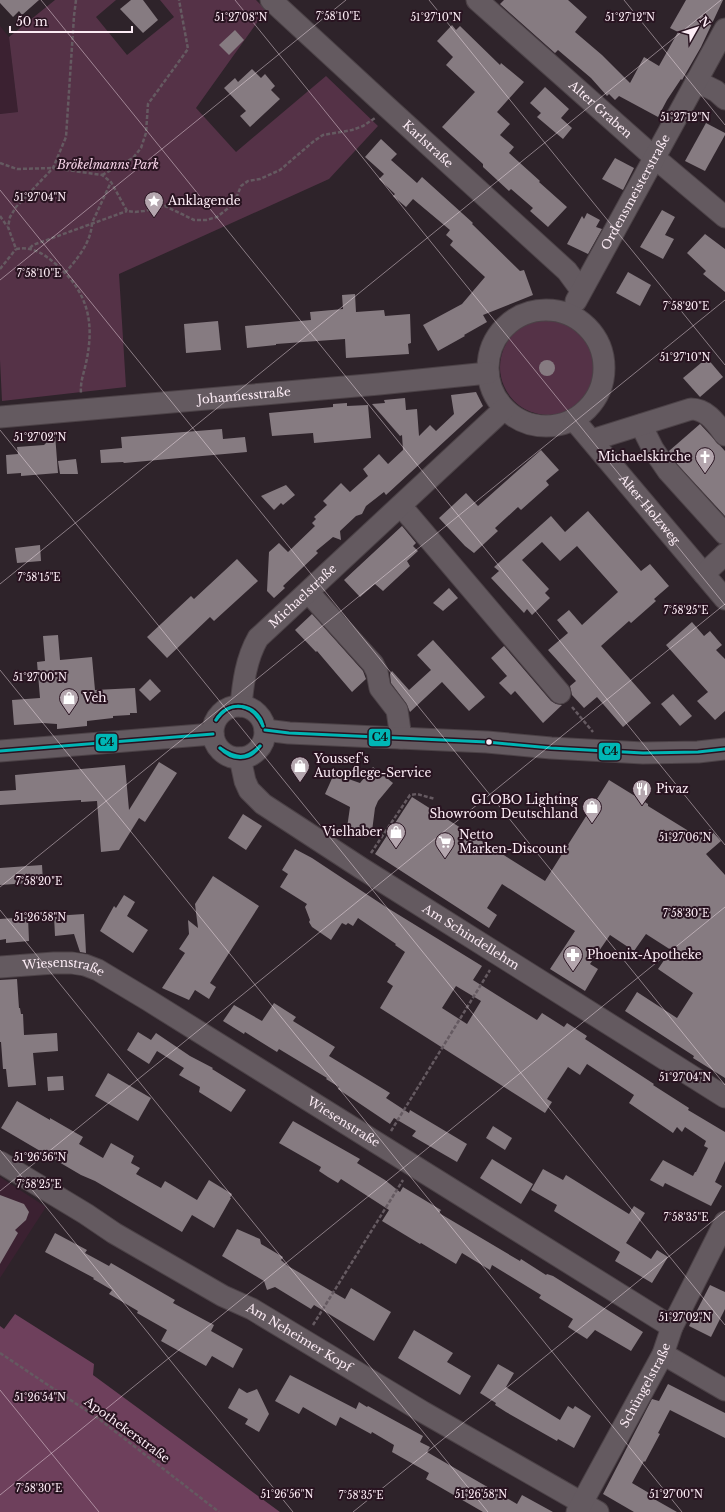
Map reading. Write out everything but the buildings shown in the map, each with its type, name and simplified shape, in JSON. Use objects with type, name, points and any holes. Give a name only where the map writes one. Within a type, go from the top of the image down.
[{"type":"street","name":"Alter Graben","points":[[477,0],[655,158],[725,217]]},
{"type":"street","name":"Karlstraße","points":[[280,3],[387,107],[567,271],[581,290]]},
{"type":"street","name":"Ordensmeisterstraße","points":[[570,314],[581,290],[725,29]]},
{"type":"street","points":[[696,81],[716,91],[725,99]]},
{"type":"street","points":[[542,310],[553,310],[570,314],[586,325],[597,338],[603,352],[605,368],[603,384],[592,405],[574,420],[551,427],[532,425],[517,419],[504,409],[495,396],[488,373],[488,361],[495,340],[505,327],[519,316],[542,310]]},
{"type":"street","name":"Johannesstraße","points":[[0,417],[488,373]]},
{"type":"street","name":"Michaelstraße","points":[[241,706],[246,670],[254,644],[265,630],[308,592],[504,409]]},
{"type":"street","points":[[592,440],[691,409],[697,409],[708,415],[725,435]]},
{"type":"street","name":"Alter Holzweg","points":[[574,420],[725,599]]},
{"type":"street","points":[[641,425],[653,449],[668,471],[725,534]]},
{"type":"street","points":[[401,506],[560,693]]},
{"type":"street","points":[[704,574],[725,554]]},
{"type":"street","points":[[308,592],[373,664],[377,672],[380,688],[397,710],[401,738]]},
{"type":"street","points":[[241,706],[250,709],[257,714],[265,730],[263,741],[258,749],[250,756],[240,758],[225,754],[215,742],[213,734],[214,727],[221,714],[227,709],[241,706]]},
{"type":"street","points":[[265,730],[288,733],[487,742],[643,753],[672,753],[725,749]]},
{"type":"street","points":[[0,751],[213,734]]},
{"type":"street","name":"Am Schindellehm","points":[[240,758],[245,781],[252,794],[263,804],[361,868],[725,1097]]},
{"type":"street","name":"Wiesenstraße","points":[[0,968],[72,963],[85,965],[98,970],[672,1327]]},
{"type":"street","name":"Am Neheimer Kopf","points":[[0,1162],[86,1214],[114,1233],[223,1296],[252,1309],[586,1509]]},
{"type":"street","name":"Schüngelstraße","points":[[586,1509],[662,1354],[672,1327],[725,1222]]},
{"type":"street","points":[[662,1354],[725,1390]]},
{"type":"path","points":[[8,227],[10,217],[16,207],[53,168],[66,137],[76,0]]},
{"type":"path","points":[[102,175],[133,158],[141,148],[146,133],[148,104],[188,49],[179,0]]},
{"type":"path","points":[[30,248],[33,245],[127,211],[144,211],[165,206],[194,220],[206,220],[217,216],[231,206],[241,186],[248,181],[270,176],[280,170],[323,135],[352,130],[363,126],[371,122],[387,107]]},
{"type":"path","points":[[0,163],[17,169],[53,168],[102,175],[112,182],[127,211]]},
{"type":"path","points":[[65,273],[82,252],[92,229],[92,223],[112,182]]},
{"type":"path","points":[[0,216],[8,227],[16,249]]},
{"type":"path","points":[[0,269],[16,249],[30,248],[48,258],[75,284],[84,300],[89,315],[91,331],[89,349],[80,385],[84,409]]},
{"type":"path","points":[[560,693],[596,736],[596,750]]},
{"type":"path","points":[[361,868],[410,795],[417,794],[435,799]]},
{"type":"path","points":[[382,1147],[499,954]]},
{"type":"path","points":[[305,1340],[412,1165]]},
{"type":"path","name":"Apothekerstraße","points":[[0,1353],[99,1419],[219,1512]]},
{"type":"shaded area","points":[[0,26],[9,37],[18,112],[0,114]]},
{"type":"shaded area","points":[[0,1177],[46,1207],[0,1278]]},
{"type":"shaded area","points":[[15,1314],[94,1364],[93,1375],[280,1512],[0,1512],[0,1326],[4,1329]]},
{"type":"green space","name":"Brökelmanns Park","points":[[55,0],[116,0],[96,17],[127,55],[174,17],[160,0],[256,0],[266,10],[196,108],[236,152],[326,76],[378,126],[329,179],[119,274],[126,387],[2,401],[0,360],[0,114],[18,112],[9,37]]},
{"type":"green space","points":[[548,319],[566,323],[575,327],[582,333],[588,340],[592,349],[596,367],[592,385],[588,394],[582,401],[575,407],[566,411],[548,415],[530,411],[521,407],[514,401],[508,394],[504,385],[500,367],[504,349],[508,340],[514,333],[521,327],[530,323]]},
{"type":"transit line","name":"C4","points":[[216,720],[228,709],[235,706],[241,706],[254,713],[263,726]]},
{"type":"transit line","name":"C4","points":[[216,720],[221,713],[227,709],[242,706],[255,712],[260,718],[263,726]]},
{"type":"transit line","name":"C4","points":[[265,730],[289,733],[487,742],[551,748],[643,753],[698,752],[725,749]]},
{"type":"transit line","name":"C4","points":[[0,751],[213,734]]},
{"type":"transit line","name":"C4","points":[[220,748],[236,756],[245,756],[255,751],[260,746]]},
{"type":"transit line","name":"C4","points":[[220,748],[230,755],[241,758],[246,757],[256,751],[260,746]]},
{"type":"place","name":"Anklagende","points":[[154,218]]},
{"type":"place","name":"Michaelskirche","points":[[705,474]]},
{"type":"place","name":"Veh","points":[[69,715]]},
{"type":"place","name":"Youssef's Autopflege-Service","points":[[300,783]]},
{"type":"place","name":"Pivaz","points":[[642,806]]},
{"type":"place","name":"GLOBO Lighting Showroom Deutschland","points":[[592,824]]},
{"type":"place","name":"Vielhaber","points":[[396,849]]},
{"type":"place","name":"Netto Marken-Discount","points":[[445,859]]},
{"type":"place","name":"Phoenix-Apotheke","points":[[573,972]]}]
